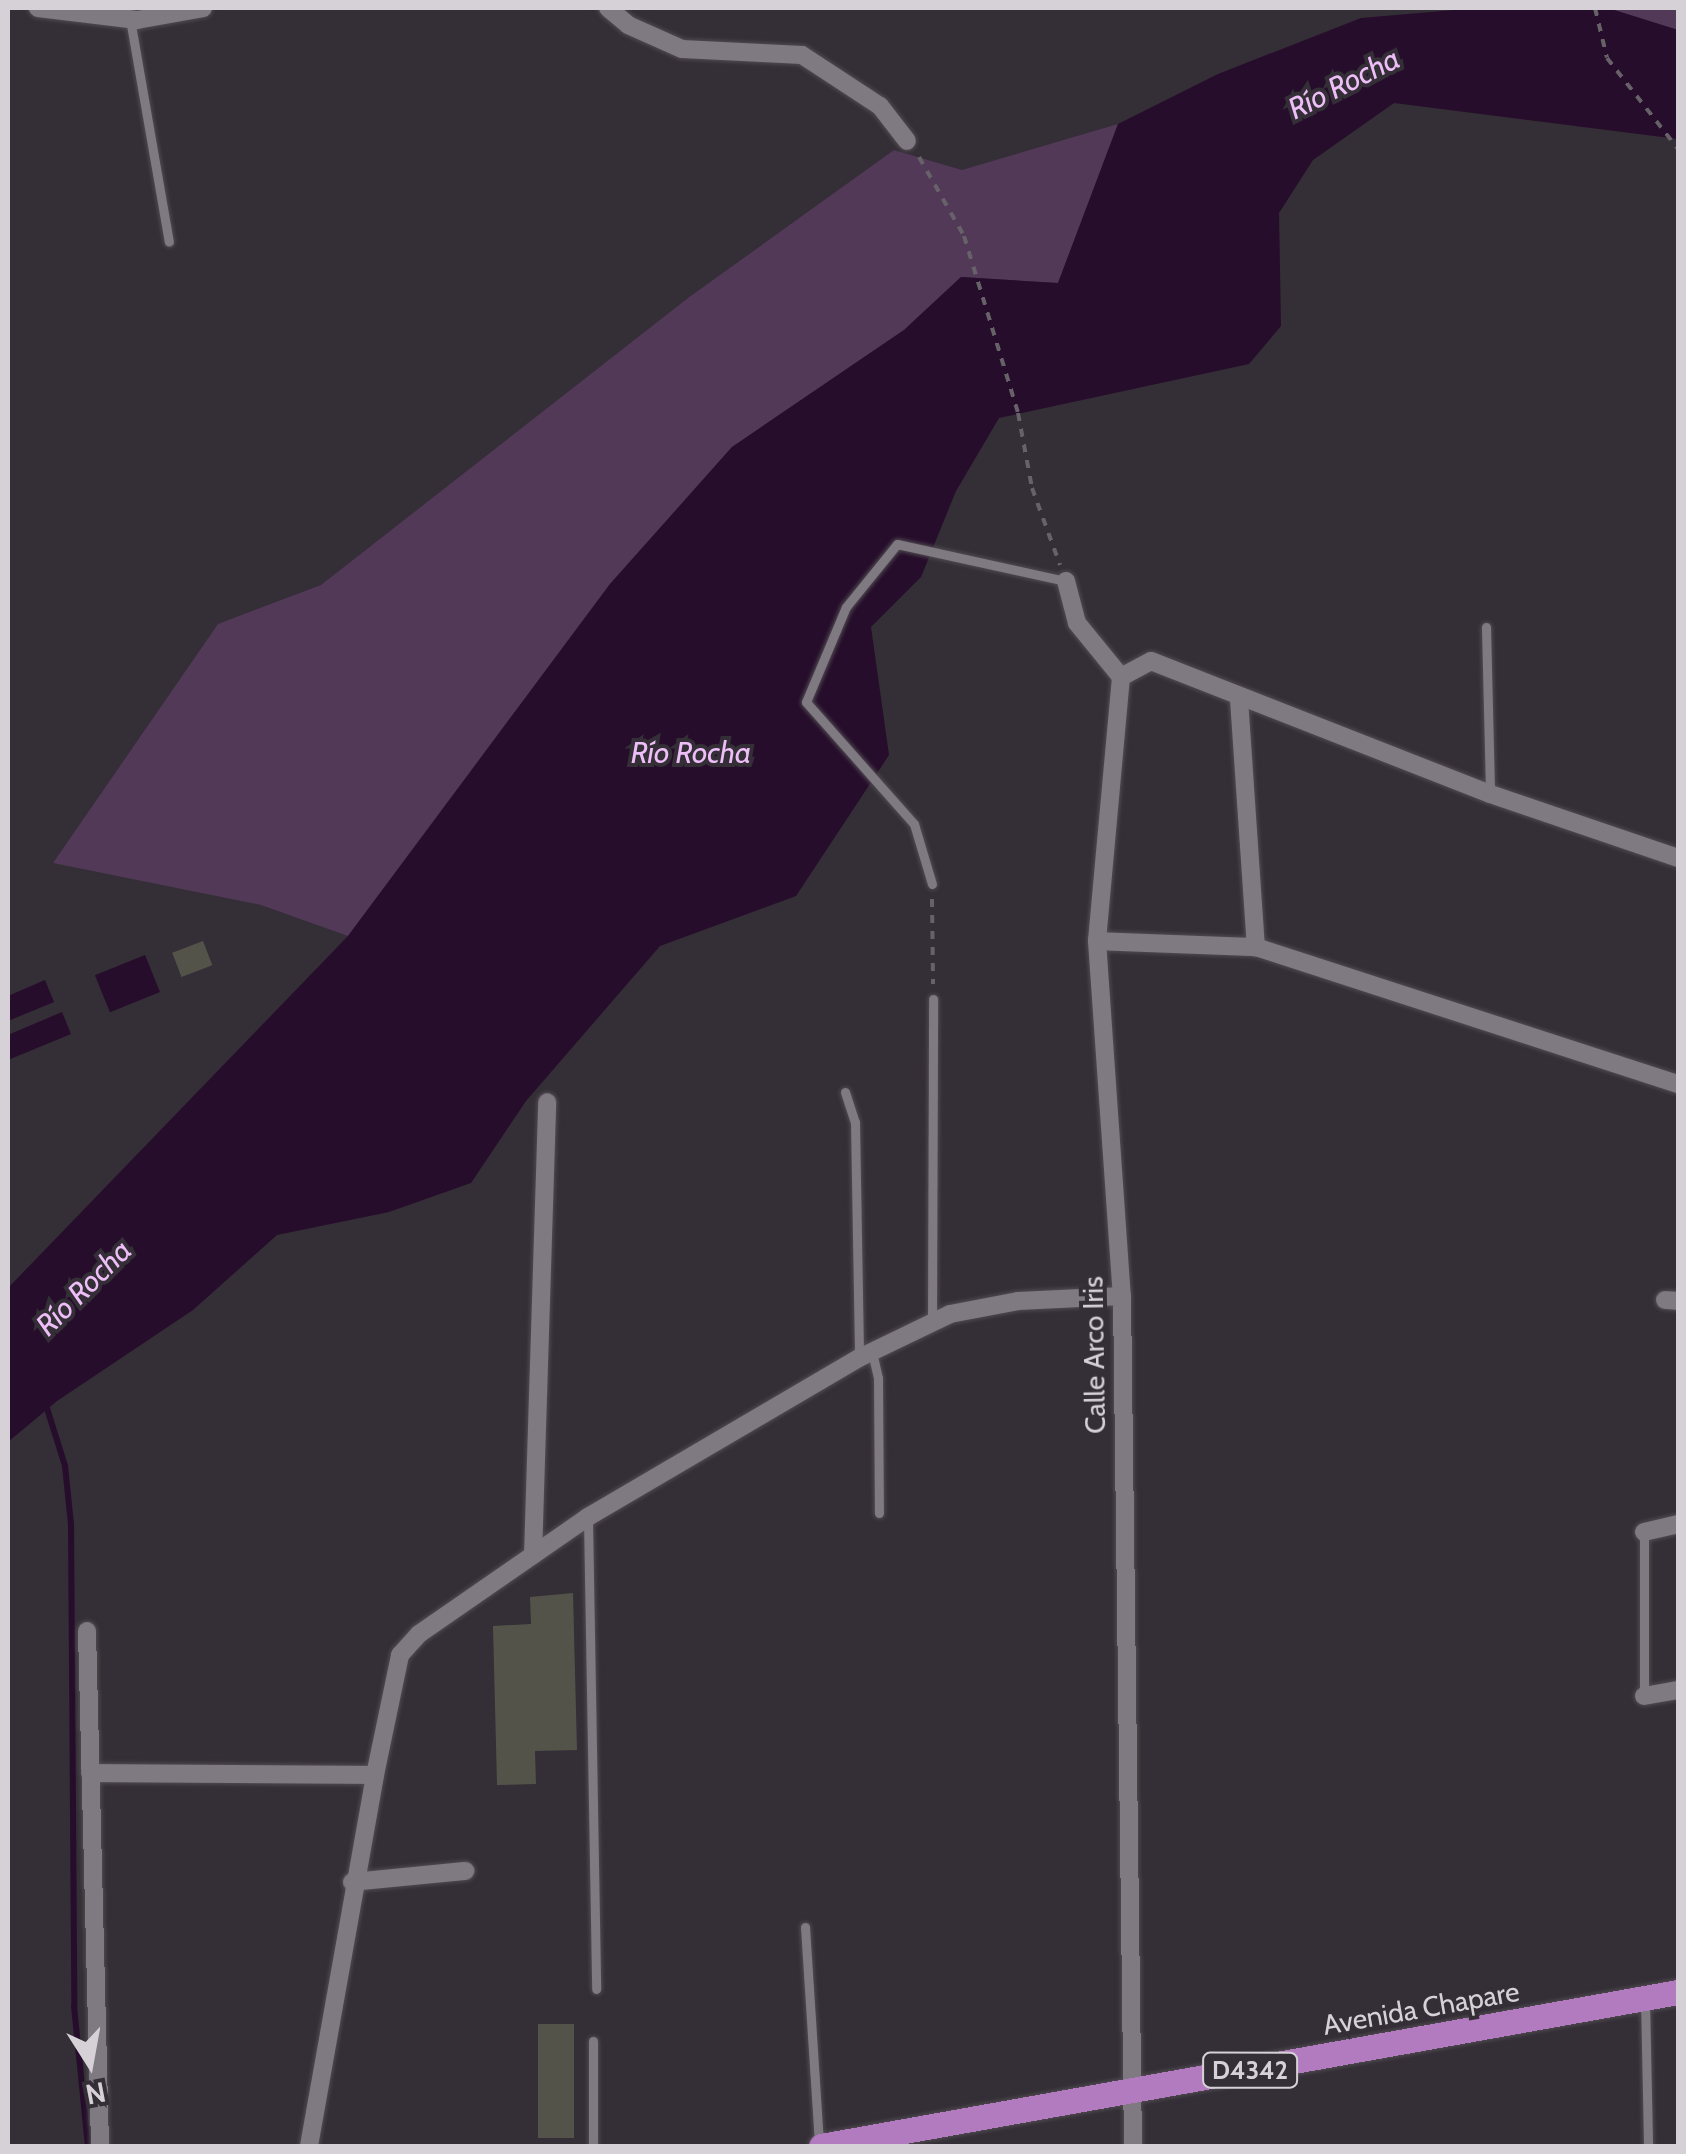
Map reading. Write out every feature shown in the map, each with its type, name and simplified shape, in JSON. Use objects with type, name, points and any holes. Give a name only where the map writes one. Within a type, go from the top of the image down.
[{"type":"main road","name":"Avenida Chapare","points":[[820,2146],[1678,1992]]},
{"type":"street","points":[[38,8],[130,19],[203,8]]},
{"type":"street","points":[[608,8],[628,24],[682,49],[802,55],[880,106],[907,141]]},
{"type":"street","points":[[1066,581],[1078,624],[1121,677],[1151,660],[1239,700],[1490,794],[1678,858]]},
{"type":"street","name":"Calle Arco Iris","points":[[1121,677],[1097,941],[1122,1296],[1132,2146]]},
{"type":"street","points":[[1239,700],[1256,947]]},
{"type":"street","points":[[1097,941],[1256,947],[1678,1084]]},
{"type":"street","points":[[533,1556],[547,1102]]},
{"type":"street","points":[[309,2146],[352,1882],[400,1655],[418,1634],[588,1517],[866,1355],[932,1323],[1018,1301],[1122,1296]]},
{"type":"street","points":[[1644,1532],[1678,1524]]},
{"type":"street","points":[[87,1631],[100,2146]]},
{"type":"street","points":[[1644,1696],[1678,1690]]},
{"type":"street","points":[[90,1773],[375,1775]]},
{"type":"street","points":[[352,1882],[465,1871]]},
{"type":"lane","points":[[130,19],[169,242]]},
{"type":"lane","points":[[932,884],[914,824],[806,702],[846,608],[898,544],[1066,581]]},
{"type":"lane","points":[[1486,627],[1490,794]]},
{"type":"lane","points":[[932,1323],[933,999]]},
{"type":"lane","points":[[844,1092],[855,1122],[866,1355],[878,1378],[879,1513]]},
{"type":"lane","points":[[588,1517],[596,1988]]},
{"type":"lane","points":[[1644,1532],[1644,1696]]},
{"type":"lane","points":[[805,1927],[820,2146]]},
{"type":"lane","points":[[1646,1998],[1648,2146]]},
{"type":"lane","points":[[592,2041],[593,2146]]},
{"type":"path","points":[[1595,8],[1607,58],[1678,149]]},
{"type":"path","points":[[907,141],[964,236],[1018,413],[1032,488],[1066,581]]},
{"type":"path","points":[[932,884],[933,999]]},
{"type":"shaded area","points":[[1611,8],[1678,8],[1678,30],[1611,9]]},
{"type":"shaded area","points":[[1118,124],[1058,283],[961,277],[904,330],[732,447],[610,584],[348,936],[261,905],[53,863],[218,624],[321,585],[688,298],[894,150],[962,170]]},
{"type":"water","name":"Río Rocha","points":[[1477,8],[1611,9],[1678,30],[1678,139],[1394,103],[1313,160],[1279,213],[1281,326],[1249,364],[999,418],[956,491],[921,577],[871,627],[889,755],[796,896],[660,946],[526,1101],[471,1183],[389,1212],[277,1235],[193,1310],[57,1401],[8,1442],[8,1288],[348,936],[610,584],[732,447],[904,330],[961,277],[1058,283],[1118,124],[1218,74],[1361,18]]},
{"type":"water","points":[[145,955],[160,992],[110,1012],[95,975]]},
{"type":"water","points":[[45,980],[54,1002],[8,1021],[8,996]]},
{"type":"water","points":[[62,1012],[71,1034],[8,1060],[8,1035]]},
{"type":"building","points":[[203,941],[212,965],[182,977],[172,953]]},
{"type":"building","points":[[573,1593],[577,1750],[535,1751],[536,1784],[497,1785],[493,1626],[531,1624],[530,1597]]},
{"type":"building","points":[[538,2024],[574,2024],[574,2138],[538,2138]]},
{"type":"waterway","points":[[45,1402],[65,1466],[71,1524],[74,2006],[88,2146]]}]
